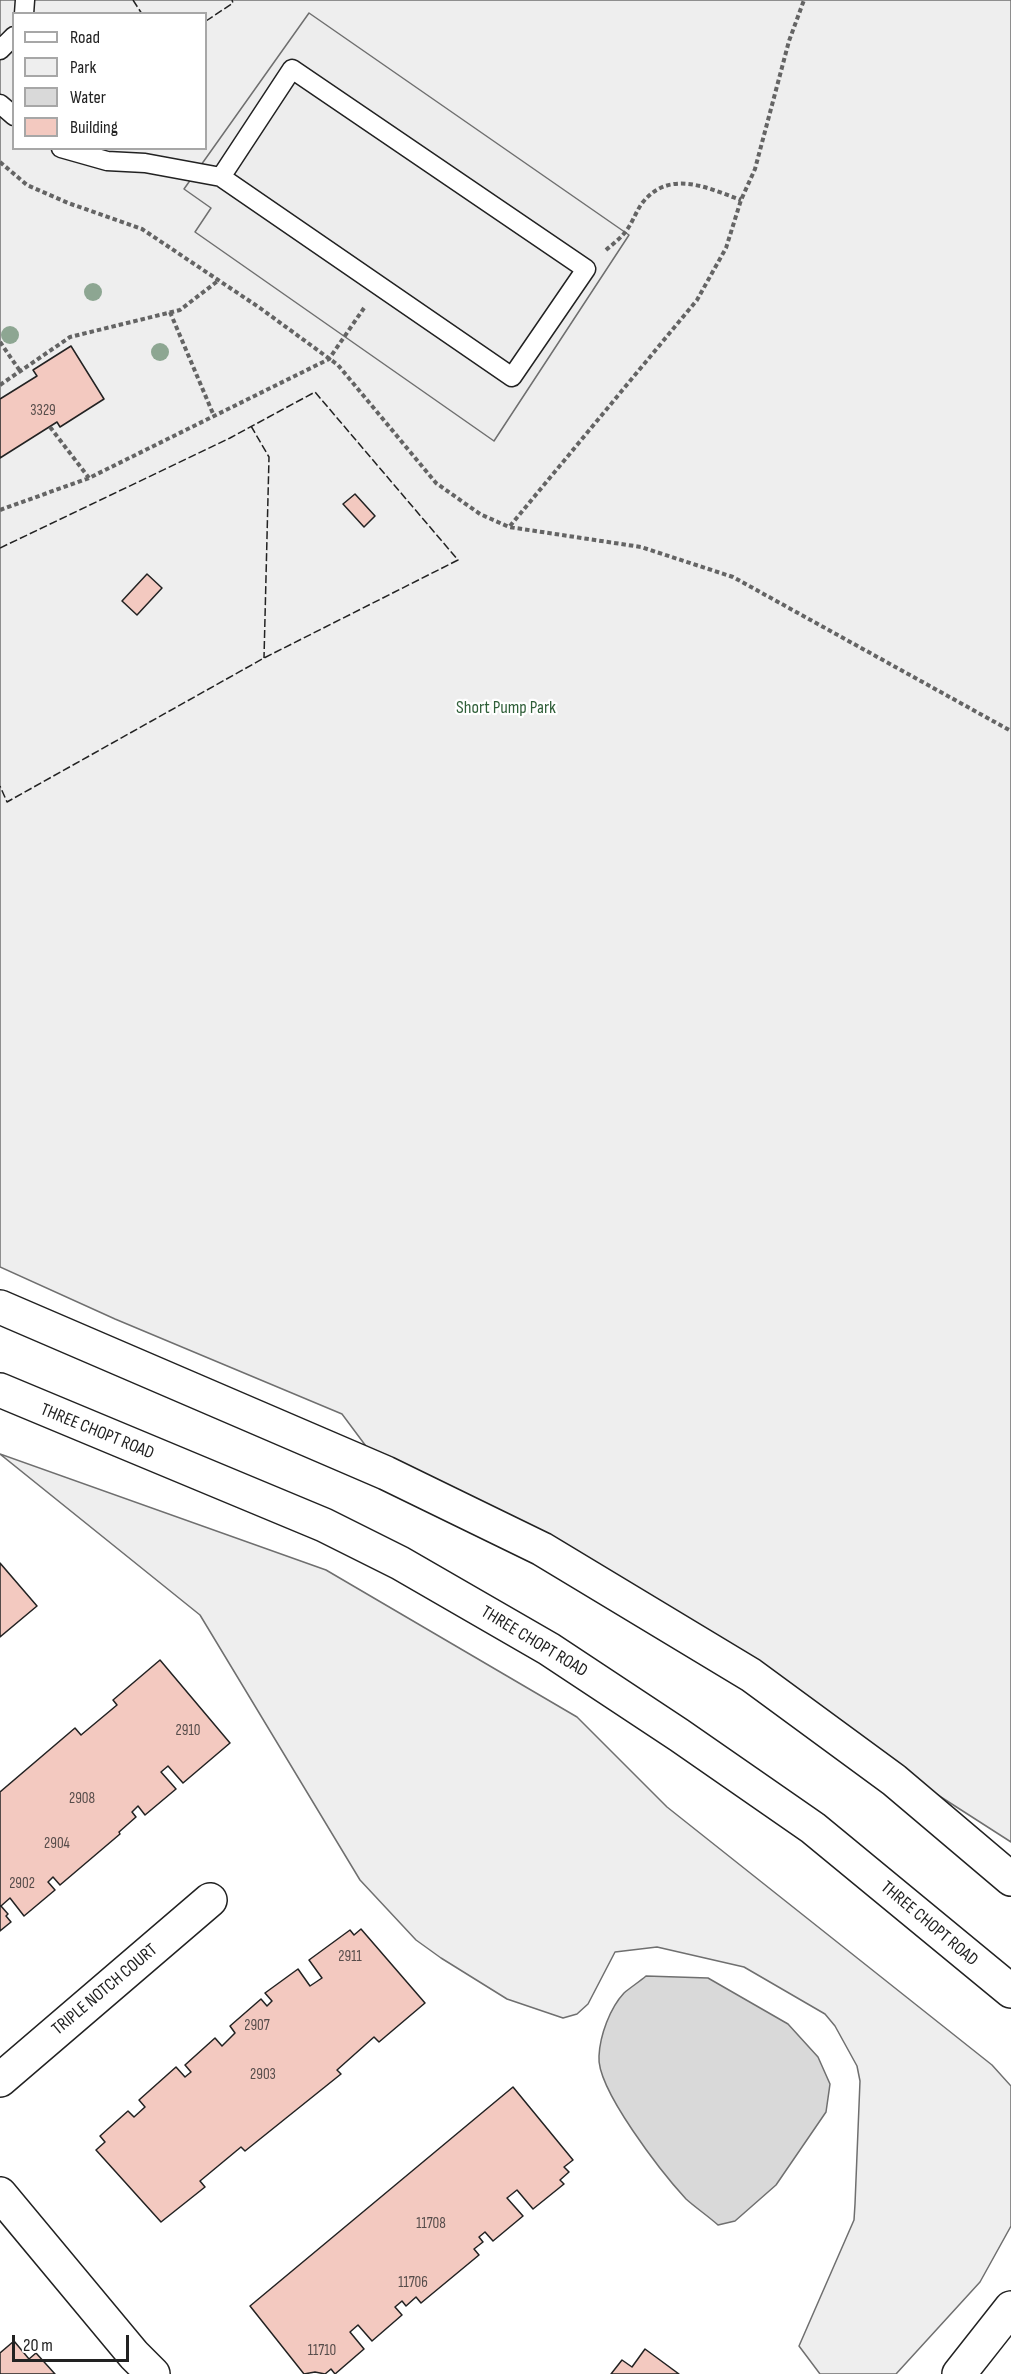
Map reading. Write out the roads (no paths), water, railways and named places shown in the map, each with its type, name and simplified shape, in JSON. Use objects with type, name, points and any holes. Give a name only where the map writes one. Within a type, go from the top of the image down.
[{"type":"main road","points":[[0,1307],[386,1473],[542,1549],[751,1674],[894,1780],[1011,1879]]},
{"type":"main road","name":"THREE CHOPT ROAD","points":[[0,1390],[324,1525],[400,1563],[549,1649],[679,1734],[813,1828],[1011,1991]]},
{"type":"main road","name":"TRIPLE NOTCH COURT","points":[[0,2080],[210,1900]]},
{"type":"main road","points":[[0,2193],[134,2355],[153,2374]]},
{"type":"main road","points":[[958,2374],[1011,2308]]},
{"type":"lane","points":[[0,50],[12,38]]},
{"type":"lane","points":[[68,150],[107,161],[145,163],[221,177],[512,376],[586,269],[292,69],[221,177]]},
{"type":"lane","points":[[0,104],[12,114]]},
{"type":"water","points":[[646,1976],[708,1978],[788,2024],[818,2057],[830,2084],[826,2112],[776,2185],[735,2221],[718,2225],[686,2199],[662,2171],[619,2109],[601,2071],[600,2048],[610,2014],[624,1993]]},
{"type":"park label","name":"Short Pump Park","points":[[506,708]]}]
